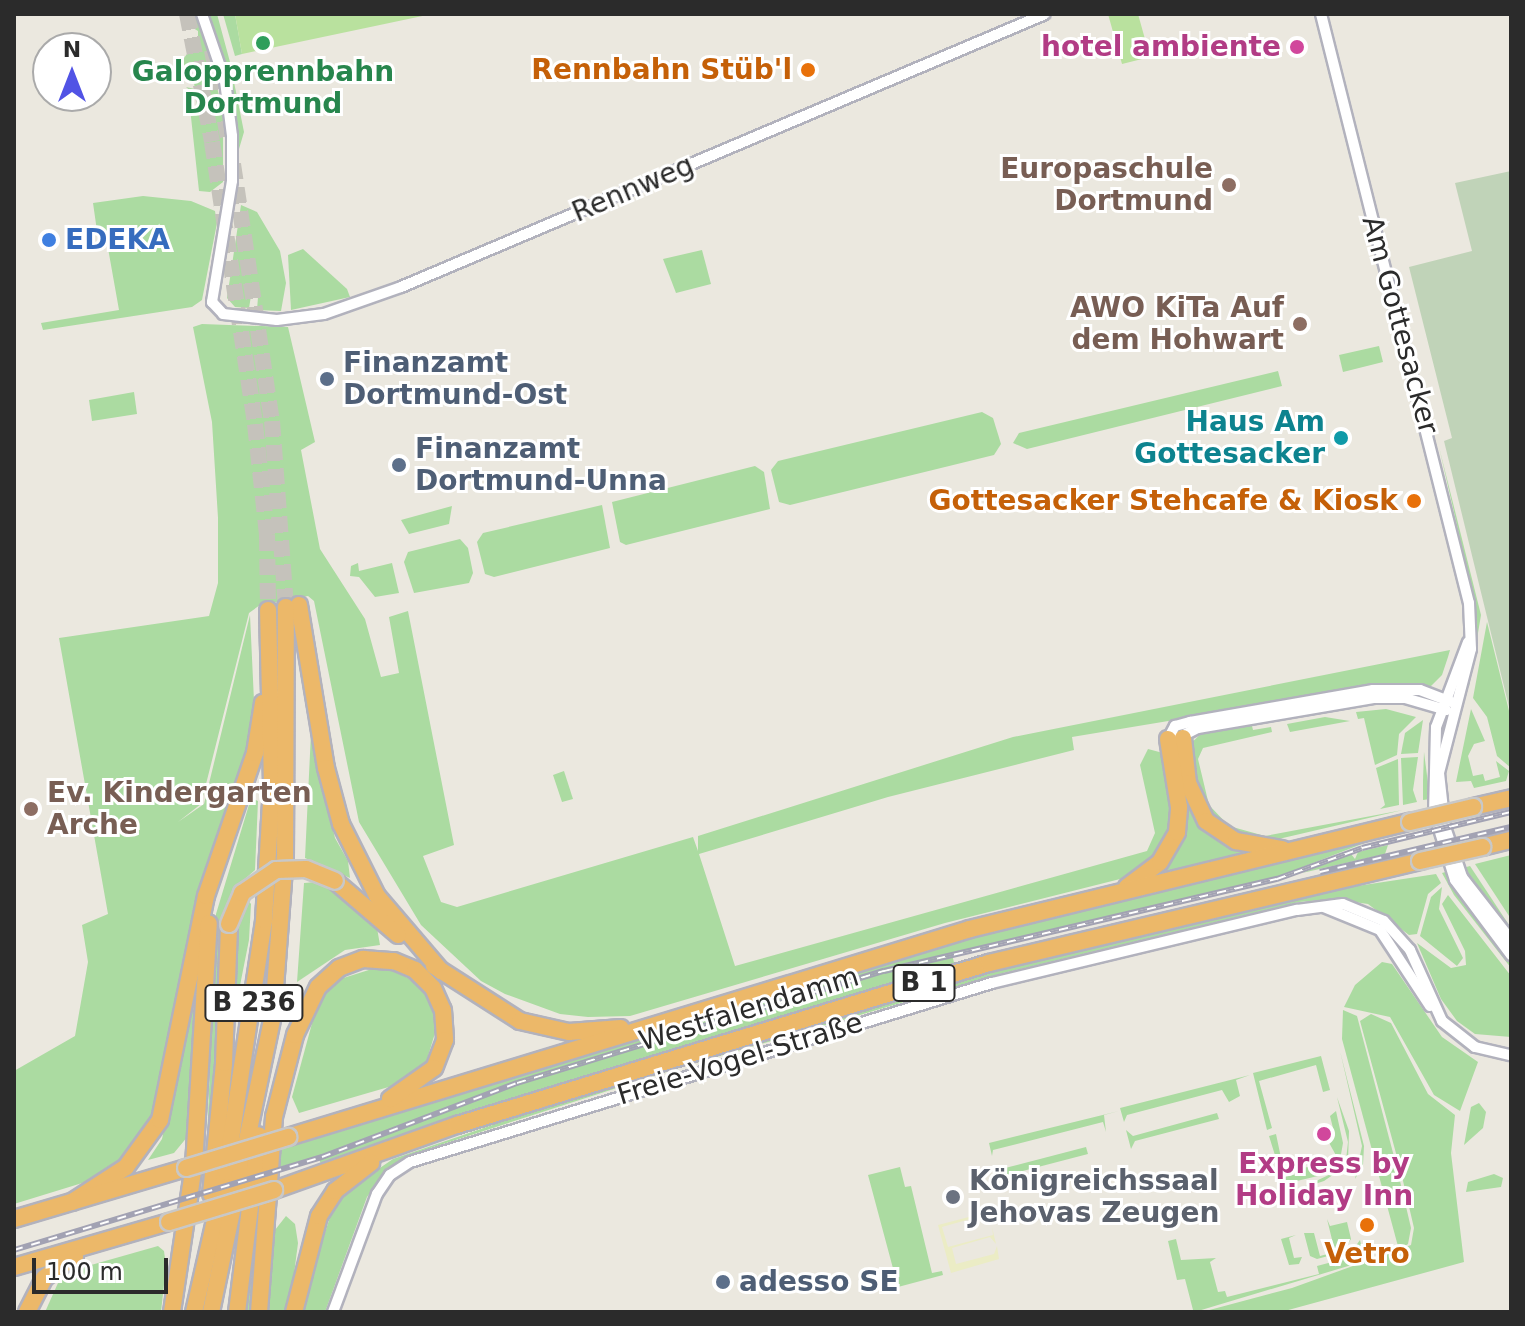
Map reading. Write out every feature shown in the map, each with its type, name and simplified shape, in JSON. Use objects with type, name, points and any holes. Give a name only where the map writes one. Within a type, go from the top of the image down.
[{"type":"highway","name":"B 236","points":[[211,1312],[261,1085],[273,1015],[285,857],[292,606],[341,824],[377,896],[441,971]]},
{"type":"highway","name":"B 236","points":[[194,1312],[226,1172],[264,920],[272,784],[268,610],[259,737],[219,862]]},
{"type":"highway","points":[[1175,734],[1188,783],[1206,821],[1236,841],[1292,850]]},
{"type":"highway","points":[[1119,892],[1160,862],[1177,832],[1179,807],[1175,734]]},
{"type":"highway","name":"Westfalendamm","points":[[14,1219],[984,925],[1511,798]]},
{"type":"highway","name":"Westfalendamm","points":[[14,1267],[282,1188],[398,1145],[989,963],[1509,841]]},
{"type":"highway","points":[[72,1202],[126,1167],[147,1146],[160,1120],[193,953],[219,862]]},
{"type":"highway","points":[[172,1312],[194,1165],[207,937],[219,862]]},
{"type":"highway","points":[[202,1278],[201,1243],[214,1177],[223,1078],[229,924],[242,893],[276,870],[306,869],[335,881],[441,971],[491,1006],[545,1028],[647,1028]]},
{"type":"highway","points":[[259,1312],[274,1117],[295,1035],[310,999],[328,976],[350,962],[377,959],[405,965],[426,979],[439,997],[446,1025],[434,1068],[372,1112]]},
{"type":"highway","points":[[237,1312],[264,1102],[261,1085]]},
{"type":"highway","points":[[294,1312],[326,1202],[356,1172],[398,1145]]},
{"type":"highway","points":[[27,1312],[44,1278],[97,1243]]},
{"type":"street","name":"Rennweg","points":[[202,14],[225,81],[232,136],[232,181],[214,307],[223,314],[291,319],[363,302],[1045,14]]},
{"type":"street","name":"Am Gottesacker","points":[[1321,14],[1462,570],[1470,637],[1467,672],[1439,773],[1445,827],[1462,877],[1511,940]]},
{"type":"street","name":"Am Gottesacker","points":[[1470,637],[1442,710],[1431,772],[1437,829],[1455,880],[1511,955]]},
{"type":"street","points":[[1384,689],[1420,690],[1447,698],[1455,707],[1442,710],[1387,696],[1175,734],[1384,689]]},
{"type":"street","name":"Freie-Vogel-Straße","points":[[333,1312],[377,1194],[390,1175],[410,1162],[992,983],[1322,907],[1356,907],[1391,926],[1410,950],[1438,1014],[1460,1038],[1508,1050]]},
{"type":"green space","points":[[192,14],[195,14],[209,50],[223,114],[223,182],[210,192],[199,191],[190,108],[198,110],[195,95],[186,87],[195,89],[193,77],[184,72],[184,58],[198,39],[198,31],[188,25]]},
{"type":"green space","points":[[208,14],[217,14],[230,62],[244,132],[239,149],[225,59]]},
{"type":"green space","points":[[223,14],[235,14],[242,54],[235,56]]},
{"type":"green space","name":"Galopprennbahn Dortmund","points":[[235,14],[432,14],[242,54]]},
{"type":"green space","points":[[1108,14],[1138,14],[1150,57],[1122,64]]},
{"type":"green space","points":[[143,196],[191,201],[215,211],[217,223],[202,300],[192,307],[43,330],[41,323],[119,310],[106,237],[98,238],[93,203]]},
{"type":"green space","points":[[241,205],[257,212],[280,251],[286,283],[281,311],[257,310],[258,297],[251,296],[249,308],[235,307],[227,298]]},
{"type":"green space","points":[[303,249],[347,289],[350,297],[291,310],[288,255]]},
{"type":"green space","points":[[702,250],[711,284],[676,293],[663,259]]},
{"type":"green space","points":[[202,324],[288,327],[315,442],[301,450],[320,549],[365,619],[381,677],[399,673],[389,617],[408,611],[454,845],[423,856],[441,902],[457,907],[693,837],[698,851],[698,836],[1013,737],[1450,650],[1442,675],[1428,689],[1360,689],[1072,737],[1074,750],[888,797],[699,854],[735,966],[1147,851],[1155,833],[1140,765],[1148,749],[1163,753],[1176,813],[1158,859],[1128,877],[945,923],[630,1016],[588,1017],[560,1014],[505,994],[481,981],[421,925],[359,822],[314,601],[308,596],[260,605],[249,613],[201,804],[178,822],[204,804],[250,615],[254,701],[249,744],[207,865],[156,1114],[137,1148],[105,1176],[14,1204],[14,1071],[75,1036],[88,962],[82,925],[108,914],[59,638],[209,616],[218,583],[218,518],[212,422],[193,327]]},
{"type":"green space","points":[[1379,346],[1383,362],[1343,372],[1339,355]]},
{"type":"green space","points":[[1278,371],[1282,386],[1027,449],[1013,443],[1019,433]]},
{"type":"green space","points":[[134,392],[137,414],[92,421],[89,400]]},
{"type":"green space","points":[[982,412],[993,418],[1001,444],[994,455],[790,505],[779,502],[771,470],[778,461]]},
{"type":"green space","points":[[1439,447],[1481,615],[1469,687],[1473,595]]},
{"type":"green space","points":[[755,466],[764,472],[770,509],[626,545],[620,542],[612,502]]},
{"type":"green space","points":[[602,505],[610,548],[494,577],[485,574],[477,542],[483,533]]},
{"type":"green space","points":[[452,506],[449,524],[409,534],[401,520]]},
{"type":"green space","points":[[460,539],[468,548],[473,573],[469,583],[414,593],[404,562],[408,552]]},
{"type":"green space","points":[[358,563],[359,571],[392,563],[399,593],[375,597],[359,577],[350,576],[351,566]]},
{"type":"green space","points":[[1487,622],[1511,719],[1511,768],[1497,756],[1487,717],[1473,698]]},
{"type":"green space","points":[[1386,709],[1416,717],[1399,734],[1397,755],[1375,765],[1364,718],[1358,719],[1356,712]]},
{"type":"green space","points":[[1471,709],[1485,741],[1474,744],[1468,756],[1473,776],[1483,774],[1485,781],[1500,777],[1496,761],[1509,771],[1506,781],[1474,788],[1471,781],[1456,782]]},
{"type":"green space","points":[[1325,717],[1350,721],[1290,732],[1287,724]]},
{"type":"green space","points":[[1423,720],[1418,753],[1401,754],[1405,733]]},
{"type":"green space","points":[[1251,722],[1253,730],[1271,727],[1272,732],[1203,748],[1198,759],[1209,805],[1229,826],[1265,836],[1403,810],[1270,841],[1228,834],[1199,802],[1188,746],[1205,730]]},
{"type":"green space","points":[[311,733],[335,838],[348,861],[350,878],[305,858]]},
{"type":"green space","points":[[1424,752],[1430,799],[1423,800],[1423,781]]},
{"type":"green space","points":[[1418,757],[1413,790],[1417,802],[1403,805],[1401,758]]},
{"type":"green space","points":[[1398,759],[1399,805],[1380,809],[1385,805],[1376,768]]},
{"type":"green space","points":[[564,771],[573,799],[562,802],[553,775]]},
{"type":"green space","points":[[1184,788],[1242,849],[1241,854],[1164,872],[1161,866]]},
{"type":"green space","points":[[251,798],[258,801],[255,870],[237,886],[251,904],[249,940],[233,1021],[239,926],[223,925],[213,1134],[207,1141],[216,914]]},
{"type":"green space","points":[[1380,837],[1277,877],[952,954],[955,967],[551,1089],[322,1167],[318,1156],[273,1169],[279,1148],[979,932]]},
{"type":"green space","points":[[1388,845],[1385,854],[1302,873],[1351,854],[1355,859],[1358,852]]},
{"type":"green space","points":[[1511,855],[1511,919],[1475,864]]},
{"type":"green space","points":[[1470,866],[1511,932],[1474,887],[1463,868]]},
{"type":"green space","points":[[1449,871],[1511,968],[1454,895],[1442,873]]},
{"type":"green space","points":[[1436,874],[1441,883],[1428,894],[1417,934],[1409,935],[1368,904],[1334,899],[1299,902],[1003,973],[679,1068],[409,1155],[386,1171],[367,1197],[325,1312],[300,1312],[336,1198],[393,1159],[566,1100],[988,970],[1318,892]]},
{"type":"green space","points":[[316,882],[335,892],[377,928],[380,945],[345,950],[297,982],[304,883]]},
{"type":"green space","points":[[1442,887],[1439,909],[1463,958],[1457,966],[1420,936],[1431,897]]},
{"type":"green space","points":[[1448,895],[1511,976],[1511,1037],[1475,1034],[1457,1021],[1441,999],[1417,943],[1451,968],[1466,965],[1465,951],[1442,904]]},
{"type":"green space","points":[[1382,962],[1392,964],[1442,1037],[1478,1062],[1460,1111],[1434,1095],[1390,1017],[1344,1007],[1355,985]]},
{"type":"green space","points":[[372,969],[398,971],[420,987],[432,1004],[438,1023],[426,1063],[420,1073],[399,1084],[299,1113],[292,1097],[317,1005],[337,980]]},
{"type":"green space","points":[[191,1007],[198,1012],[188,1136],[174,1153],[148,1160],[162,1139]]},
{"type":"green space","points":[[1343,1010],[1357,1016],[1411,1228],[1408,1244],[1399,1250],[1342,1039]]},
{"type":"green space","points":[[1371,1014],[1391,1023],[1428,1094],[1455,1115],[1451,1153],[1464,1262],[1281,1312],[1202,1312],[1292,1288],[1411,1245],[1414,1228],[1360,1021]]},
{"type":"green space","points":[[1340,1051],[1364,1146],[1363,1165],[1355,1179],[1362,1146]]},
{"type":"green space","points":[[1321,1056],[1330,1090],[1323,1092],[1316,1065],[1259,1081],[1272,1128],[1267,1130],[1253,1073]]},
{"type":"green space","points":[[1250,1075],[1236,1080],[1240,1096],[1229,1102],[1222,1090],[1127,1115],[1124,1122],[1120,1108]]},
{"type":"green space","points":[[1337,1097],[1349,1131],[1348,1161],[1343,1168],[1324,1181],[1297,1190],[1335,1172],[1346,1160],[1348,1142]]},
{"type":"green space","points":[[1479,1103],[1486,1112],[1483,1128],[1464,1145],[1471,1107]]},
{"type":"green space","points":[[1119,1111],[1104,1115],[1106,1132],[1103,1122],[993,1150],[992,1156],[989,1143]]},
{"type":"green space","points":[[1336,1111],[1343,1143],[1340,1160],[1318,1176],[1284,1184],[1269,1136],[1276,1134],[1285,1177],[1297,1174],[1296,1170],[1338,1159],[1327,1139],[1335,1136],[1330,1116]]},
{"type":"green space","points":[[1217,1113],[1219,1119],[1135,1141],[1131,1149],[1126,1130],[1133,1136]]},
{"type":"green space","points":[[1086,1147],[1088,1154],[1007,1175],[1005,1168]]},
{"type":"green space","points":[[900,1167],[905,1187],[911,1186],[932,1273],[942,1271],[943,1275],[898,1287],[868,1175]]},
{"type":"green space","points":[[1494,1174],[1503,1178],[1501,1187],[1466,1192],[1468,1182]]},
{"type":"green space","points":[[259,1209],[254,1312],[243,1312],[254,1211]]},
{"type":"green space","points":[[286,1216],[295,1224],[298,1243],[293,1282],[286,1312],[265,1312],[275,1230]]},
{"type":"green space","points":[[1327,1219],[1330,1226],[1347,1222],[1351,1239],[1343,1252],[1317,1259],[1310,1256],[1304,1233],[1314,1233],[1320,1256],[1335,1252]]},
{"type":"green space","points":[[1296,1235],[1289,1238],[1294,1258],[1302,1257],[1299,1264],[1289,1265],[1281,1239]]},
{"type":"green space","points":[[1176,1239],[1181,1260],[1216,1258],[1210,1262],[1218,1292],[1225,1291],[1227,1297],[1319,1274],[1317,1266],[1347,1258],[1360,1240],[1365,1261],[1198,1311],[1193,1310],[1185,1279],[1177,1280],[1168,1241]]},
{"type":"green space","points":[[158,1246],[164,1251],[166,1266],[161,1312],[45,1312],[58,1283],[77,1269]]},
{"type":"sand","points":[[988,1212],[990,1221],[988,1214],[942,1227],[948,1247],[993,1235],[992,1227],[996,1244],[990,1237],[952,1248],[956,1264],[994,1254],[997,1246],[999,1259],[951,1273],[938,1225]]},
{"type":"shaded area","points":[[1511,171],[1511,715],[1444,441],[1452,438],[1409,267],[1472,251],[1455,183]]},
{"type":"tunnel","points":[[187,14],[212,142],[255,424],[267,535],[268,610]]},
{"type":"tunnel","points":[[212,50],[228,137]]},
{"type":"tunnel","points":[[233,164],[272,421],[286,607]]},
{"type":"railway","points":[[14,1250],[322,1157],[517,1083],[884,971],[1277,879],[1362,848],[1511,812]]},
{"type":"railway","points":[[1320,872],[1511,827]]},
{"type":"place","name":"Galopprennbahn Dortmund","points":[[263,43]]},
{"type":"place","name":"hotel ambiente","points":[[1297,47]]},
{"type":"place","name":"Rennbahn Stüb'l","points":[[808,70]]},
{"type":"place","name":"Europaschule Dortmund","points":[[1229,185]]},
{"type":"place","name":"EDEKA","points":[[49,240]]},
{"type":"place","name":"AWO KiTa Auf dem Hohwart","points":[[1300,324]]},
{"type":"place","name":"Finanzamt Dortmund-Ost","points":[[327,379]]},
{"type":"place","name":"Haus Am Gottesacker","points":[[1341,438]]},
{"type":"place","name":"Finanzamt Dortmund-Unna","points":[[399,465]]},
{"type":"place","name":"Gottesacker Stehcafe & Kiosk","points":[[1414,501]]},
{"type":"place","name":"Ev. Kindergarten Arche","points":[[31,809]]},
{"type":"place","name":"Express by Holiday Inn","points":[[1324,1134]]},
{"type":"place","name":"Königreichssaal Jehovas Zeugen","points":[[953,1197]]},
{"type":"place","name":"Vetro","points":[[1367,1225]]},
{"type":"place","name":"adesso SE","points":[[723,1282]]}]
